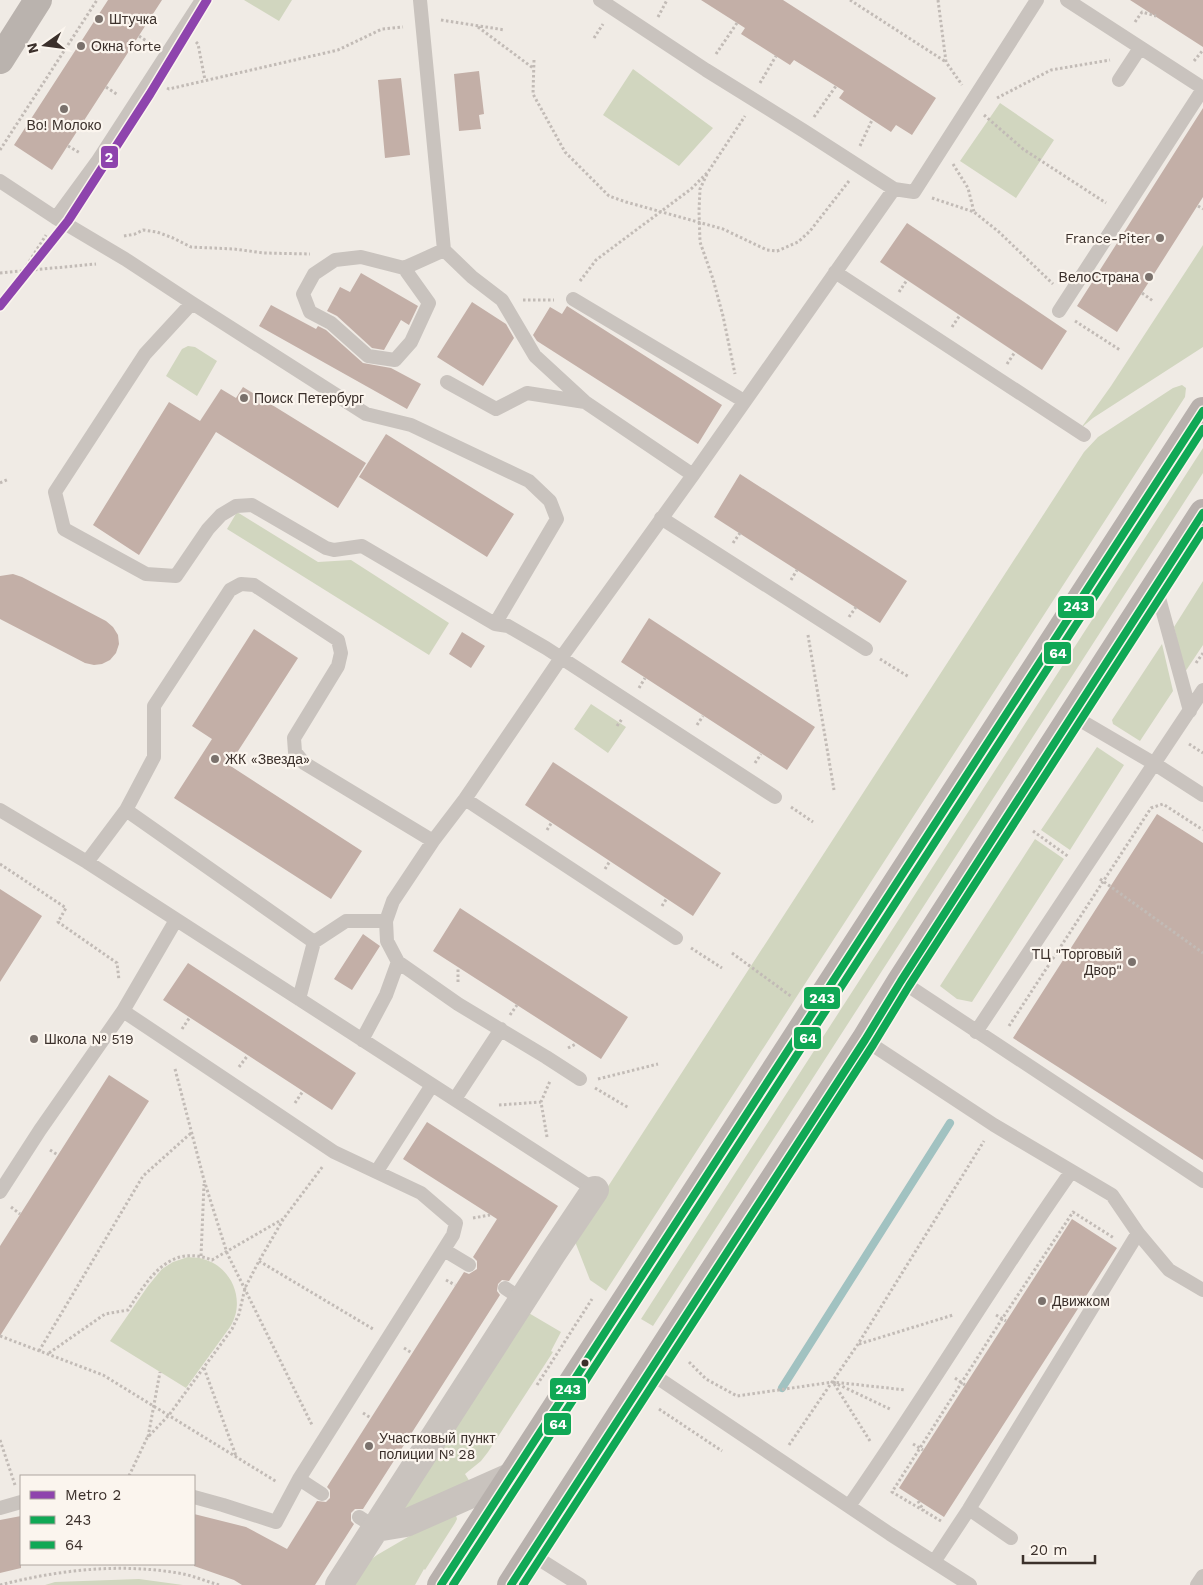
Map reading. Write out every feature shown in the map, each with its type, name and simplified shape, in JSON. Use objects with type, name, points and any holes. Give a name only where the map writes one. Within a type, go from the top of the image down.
[{"type":"main road","points":[[442,1585],[1203,411]]},
{"type":"main road","points":[[511,1585],[865,1040],[901,981],[1203,513]]},
{"type":"street","points":[[0,60],[38,0]]},
{"type":"street","points":[[339,1585],[368,1522],[514,1294],[552,1254],[595,1190]]},
{"type":"street","points":[[368,1522],[406,1523],[512,1476]]},
{"type":"lane","points":[[56,218],[97,162],[202,0]]},
{"type":"lane","points":[[420,0],[444,250],[472,277],[502,300],[535,356],[585,402],[693,474]]},
{"type":"lane","points":[[600,0],[894,190],[914,192],[942,147],[973,106],[1037,0]]},
{"type":"lane","points":[[1060,311],[1203,88],[1067,0]]},
{"type":"lane","points":[[1119,80],[1140,48]]},
{"type":"lane","points":[[0,181],[366,414],[411,425],[529,481],[550,501],[557,519],[494,624]]},
{"type":"lane","points":[[582,1081],[558,1064],[458,1004],[398,962],[387,941],[386,921],[393,901],[561,658],[693,474],[742,400],[894,190]]},
{"type":"lane","points":[[404,268],[429,303],[411,342],[395,360],[368,356],[331,323],[310,312],[302,294],[314,274],[335,260],[361,257],[404,268],[444,250]]},
{"type":"lane","points":[[835,272],[1084,435]]},
{"type":"lane","points":[[574,300],[742,400]]},
{"type":"lane","points":[[192,303],[146,354],[55,492],[64,529],[146,574],[176,576],[208,529],[221,515],[236,506],[252,505],[326,548],[334,550],[362,546],[494,624],[508,626],[561,658],[775,797]]},
{"type":"lane","points":[[447,382],[496,409],[527,393],[585,402]]},
{"type":"lane","points":[[661,518],[866,650]]},
{"type":"lane","points":[[87,862],[126,810],[154,757],[154,706],[230,590],[241,584],[254,585],[338,640],[341,653],[338,666],[294,738],[295,752],[304,763],[433,841]]},
{"type":"lane","points":[[1156,587],[1190,712]]},
{"type":"lane","points":[[976,1032],[1203,690]]},
{"type":"lane","points":[[1073,716],[1155,764],[1203,795]]},
{"type":"lane","points":[[465,799],[676,938]]},
{"type":"lane","points":[[0,810],[87,862],[595,1190]]},
{"type":"lane","points":[[126,810],[314,942]]},
{"type":"lane","points":[[0,1192],[40,1130],[123,1010],[176,920]]},
{"type":"lane","points":[[299,999],[314,942],[346,921],[386,921]]},
{"type":"lane","points":[[362,1040],[386,995],[398,962]]},
{"type":"lane","points":[[901,981],[1203,1182]]},
{"type":"lane","points":[[123,1010],[334,1152],[377,1171],[421,1194],[456,1223],[453,1235],[444,1250],[299,1479],[276,1522],[224,1505],[195,1498]]},
{"type":"lane","points":[[460,1103],[501,1029]]},
{"type":"lane","points":[[865,1040],[994,1125],[1112,1195],[1138,1232],[1169,1270],[1203,1290]]},
{"type":"lane","points":[[377,1171],[432,1085]]},
{"type":"lane","points":[[849,1506],[909,1418],[1023,1241],[1071,1172]]},
{"type":"lane","points":[[934,1562],[957,1530],[1138,1232]]},
{"type":"lane","points":[[444,1250],[468,1265]]},
{"type":"lane","points":[[649,1372],[970,1585]]},
{"type":"lane","points":[[299,1479],[322,1494]]},
{"type":"lane","points":[[0,1508],[20,1502]]},
{"type":"lane","points":[[969,1509],[1011,1538]]},
{"type":"lane","points":[[531,1554],[580,1585]]},
{"type":"lane","points":[[1197,1585],[1203,1576]]},
{"type":"path","points":[[0,150],[97,0]]},
{"type":"path","points":[[850,0],[946,62]]},
{"type":"path","points":[[938,0],[946,62],[973,106],[990,118],[1023,149],[1122,214]]},
{"type":"path","points":[[1142,12],[1156,16]]},
{"type":"path","points":[[150,78],[169,89],[338,50],[382,29],[421,21],[505,30]]},
{"type":"path","points":[[706,70],[737,23]]},
{"type":"path","points":[[476,26],[534,68]]},
{"type":"path","points":[[181,30],[198,44],[205,80]]},
{"type":"path","points":[[742,400],[728,345],[723,316],[700,242],[700,189],[708,172],[754,100],[776,56]]},
{"type":"path","points":[[973,106],[981,107],[1051,70],[1118,58],[1129,63]]},
{"type":"path","points":[[534,60],[534,94],[565,152],[610,196],[660,213],[723,229],[767,250],[777,251],[789,247],[810,231],[857,165],[872,120]]},
{"type":"path","points":[[804,131],[836,86]]},
{"type":"path","points":[[942,147],[968,188],[974,212]]},
{"type":"path","points":[[502,300],[574,300],[582,277],[596,260],[691,189],[708,172]]},
{"type":"path","points":[[914,192],[974,212],[999,232],[1068,298]]},
{"type":"path","points":[[1198,206],[1203,209]]},
{"type":"path","points":[[0,308],[56,218]]},
{"type":"path","points":[[97,242],[135,234],[143,230],[157,232],[191,246],[264,253],[306,253],[335,260]]},
{"type":"path","points":[[0,273],[105,263],[119,255]]},
{"type":"path","points":[[1142,293],[1153,301]]},
{"type":"path","points":[[1060,311],[1120,350]]},
{"type":"path","points":[[0,483],[9,479]]},
{"type":"path","points":[[804,610],[834,790]]},
{"type":"path","points":[[866,650],[909,677]]},
{"type":"path","points":[[775,797],[813,822]]},
{"type":"path","points":[[1009,1026],[1151,808],[1163,804],[1203,830]]},
{"type":"path","points":[[1033,831],[1071,858]]},
{"type":"path","points":[[0,864],[66,908],[58,922],[117,963],[123,1010]]},
{"type":"path","points":[[1110,886],[1203,953]]},
{"type":"path","points":[[676,938],[722,968]]},
{"type":"path","points":[[168,1042],[204,1180],[227,1252],[321,1444]]},
{"type":"path","points":[[551,1162],[541,1102],[558,1064]]},
{"type":"path","points":[[582,1081],[658,1064]]},
{"type":"path","points":[[582,1081],[629,1108]]},
{"type":"path","points":[[460,1103],[541,1102]]},
{"type":"path","points":[[779,1460],[858,1344],[994,1125]]},
{"type":"path","points":[[39,1351],[143,1176],[192,1133]]},
{"type":"path","points":[[147,1438],[169,1415],[232,1329],[239,1314],[245,1288],[259,1261],[284,1218],[334,1152]]},
{"type":"path","points":[[201,1256],[204,1180]]},
{"type":"path","points":[[957,1530],[892,1492],[982,1350],[1073,1212],[1129,1248]]},
{"type":"path","points":[[48,1354],[105,1314],[128,1310],[144,1286],[170,1260],[181,1256],[201,1256],[212,1260],[284,1218]]},
{"type":"path","points":[[259,1261],[388,1338]]},
{"type":"path","points":[[534,1391],[592,1299]]},
{"type":"path","points":[[858,1344],[980,1306]]},
{"type":"path","points":[[0,1336],[103,1375],[282,1485]]},
{"type":"path","points":[[689,1362],[706,1379],[737,1396],[833,1382],[926,1392]]},
{"type":"path","points":[[204,1368],[236,1456]]},
{"type":"path","points":[[129,1475],[147,1438],[160,1372]]},
{"type":"path","points":[[833,1382],[909,1418]]},
{"type":"path","points":[[833,1382],[881,1460]]},
{"type":"path","points":[[659,1409],[722,1451]]},
{"type":"path","points":[[0,1440],[20,1499]]},
{"type":"path","points":[[918,1501],[925,1512]]},
{"type":"path","points":[[0,1585],[54,1572],[118,1568],[179,1573],[219,1585]]},
{"type":"green space","points":[[244,0],[292,0],[279,21]]},
{"type":"green space","points":[[633,69],[713,128],[679,166],[603,115]]},
{"type":"green space","points":[[1000,103],[1054,140],[1016,198],[960,161]]},
{"type":"green space","points":[[1203,245],[1203,347],[1093,418],[1081,428],[1111,386]]},
{"type":"green space","points":[[188,346],[195,347],[217,361],[197,396],[166,376],[182,349]]},
{"type":"green space","points":[[1182,385],[1186,388],[1185,397],[606,1291],[590,1280],[574,1239],[1084,452],[1098,437],[1173,388]]},
{"type":"green space","points":[[1203,448],[1203,473],[653,1326],[641,1319]]},
{"type":"green space","points":[[237,512],[318,562],[351,560],[449,623],[429,655],[227,529]]},
{"type":"green space","points":[[1203,581],[1203,645],[1185,672],[1174,627]]},
{"type":"green space","points":[[1162,644],[1173,691],[1140,741],[1113,724],[1112,720]]},
{"type":"green space","points":[[591,704],[626,727],[608,753],[574,729]]},
{"type":"green space","points":[[1097,747],[1124,765],[1070,850],[1041,830]]},
{"type":"green space","points":[[1035,839],[1064,859],[972,1002],[957,999],[940,986]]},
{"type":"green space","points":[[188,1257],[201,1258],[222,1269],[234,1287],[237,1307],[230,1327],[186,1388],[110,1341],[162,1269],[173,1262]]},
{"type":"green space","points":[[527,1312],[561,1332],[551,1351],[553,1352],[488,1452],[481,1461],[465,1474],[470,1482],[409,1511],[400,1507]]},
{"type":"green space","points":[[456,1515],[455,1523],[415,1585],[350,1585],[362,1566],[377,1555],[444,1516]]},
{"type":"green space","points":[[139,1579],[183,1585],[45,1585],[55,1582]]},
{"type":"building","points":[[108,0],[162,0],[52,170],[14,145]]},
{"type":"building","points":[[701,0],[783,0],[936,98],[912,135],[896,125],[891,132],[839,98],[844,91],[794,60],[790,65],[741,34],[745,28]]},
{"type":"building","points":[[1130,0],[1203,0],[1203,47]]},
{"type":"building","points":[[479,71],[484,114],[479,115],[481,129],[459,131],[454,74]]},
{"type":"building","points":[[401,78],[410,155],[385,158],[378,80]]},
{"type":"building","points":[[1203,108],[1203,197],[1117,332],[1077,306]]},
{"type":"building","points":[[907,223],[1067,331],[1042,370],[880,262]]},
{"type":"building","points":[[361,273],[418,306],[409,325],[401,320],[384,350],[372,348],[337,316],[327,311],[340,287],[350,292]]},
{"type":"building","points":[[472,302],[506,324],[514,338],[483,386],[437,357]]},
{"type":"building","points":[[271,305],[316,329],[318,326],[326,330],[363,363],[391,368],[421,384],[407,409],[259,326]]},
{"type":"building","points":[[567,306],[722,405],[698,444],[537,341],[533,335],[550,307],[562,314]]},
{"type":"building","points":[[243,387],[366,463],[338,508],[216,432],[139,555],[93,525],[169,402],[200,421],[221,389],[236,398]]},
{"type":"building","points":[[386,434],[514,514],[487,557],[359,477]]},
{"type":"building","points":[[740,474],[907,581],[880,623],[714,517]]},
{"type":"building","points":[[13,574],[106,621],[118,635],[119,644],[116,653],[110,660],[102,664],[85,663],[0,619],[0,576]]},
{"type":"building","points":[[649,618],[815,727],[787,770],[621,662]]},
{"type":"building","name":"ЖК «Звезда»","points":[[254,629],[298,658],[229,765],[362,851],[331,899],[174,798],[212,739],[192,726]]},
{"type":"building","points":[[462,632],[485,646],[471,668],[449,654]]},
{"type":"building","points":[[553,762],[721,873],[693,916],[525,805]]},
{"type":"building","name":"ТЦ \"Торговый Двор\"","points":[[1157,814],[1203,843],[1203,1160],[1013,1038]]},
{"type":"building","points":[[0,889],[42,916],[0,982]]},
{"type":"building","points":[[460,908],[628,1017],[601,1059],[433,951]]},
{"type":"building","points":[[363,934],[380,946],[352,990],[334,979]]},
{"type":"building","points":[[188,963],[356,1073],[332,1110],[163,1000]]},
{"type":"building","points":[[109,1075],[149,1101],[0,1336],[0,1246]]},
{"type":"building","points":[[427,1122],[558,1206],[509,1281],[502,1280],[498,1284],[497,1291],[500,1295],[363,1509],[355,1509],[351,1513],[351,1521],[354,1524],[315,1585],[242,1585],[234,1580],[194,1566],[195,1514],[246,1527],[287,1549],[317,1501],[326,1502],[330,1498],[330,1490],[327,1487],[464,1272],[469,1274],[477,1269],[477,1261],[473,1257],[497,1219],[403,1159]]},
{"type":"building","points":[[1072,1219],[1117,1248],[944,1517],[899,1488]]},
{"type":"building","points":[[20,1516],[21,1568],[0,1573],[0,1520]]},
{"type":"waterway","points":[[782,1388],[950,1123]]},
{"type":"metro line","name":"2","points":[[0,306],[68,221],[150,94],[207,0]]},
{"type":"transit line","name":"243","points":[[441,1585],[1203,411]]},
{"type":"transit line","name":"64","points":[[453,1585],[1203,429]]},
{"type":"transit line","name":"243","points":[[511,1585],[865,1040],[901,981],[1203,513]]},
{"type":"transit line","name":"64","points":[[523,1585],[1203,531]]},
{"type":"place","name":"Штучка","points":[[99,19]]},
{"type":"place","name":"Окна forte","points":[[81,46]]},
{"type":"place","name":"Во! Молоко","points":[[64,109]]},
{"type":"place","name":"France-Piter","points":[[1160,238]]},
{"type":"place","name":"ВелоСтрана","points":[[1149,277]]},
{"type":"place","name":"Поиск Петербург","points":[[244,398]]},
{"type":"place","name":"ЖК «Звезда»","points":[[215,759]]},
{"type":"place","name":"ТЦ \"Торговый Двор\"","points":[[1132,962]]},
{"type":"place","name":"Школа № 519","points":[[34,1039]]},
{"type":"place","name":"Движком","points":[[1042,1301]]},
{"type":"place","name":"Участковый пункт полиции № 28","points":[[369,1446]]}]
